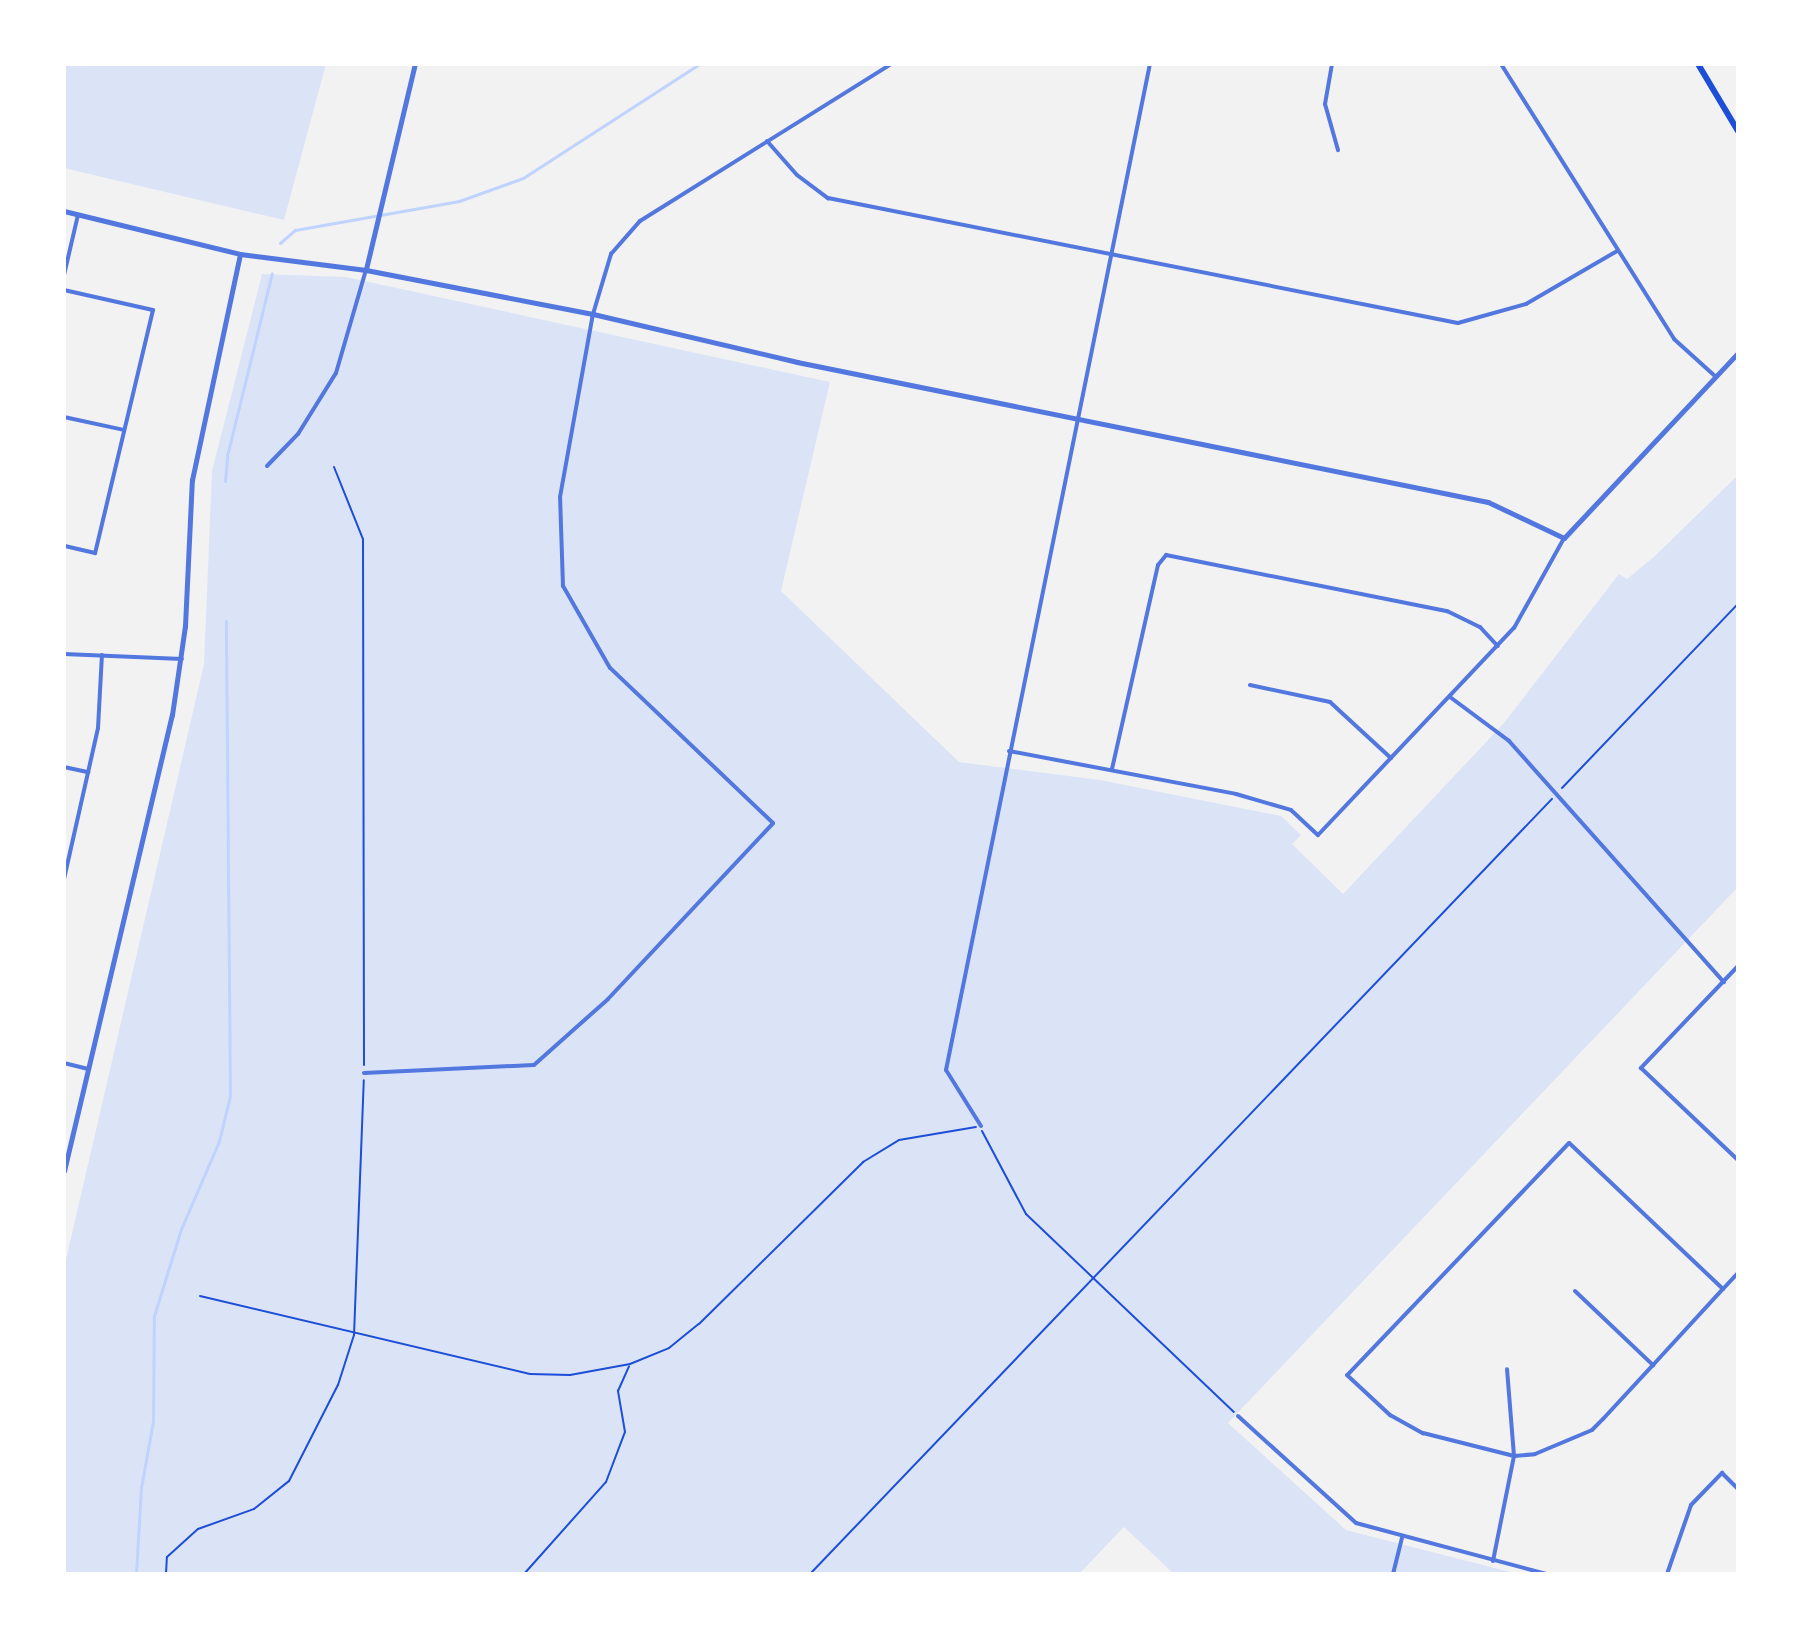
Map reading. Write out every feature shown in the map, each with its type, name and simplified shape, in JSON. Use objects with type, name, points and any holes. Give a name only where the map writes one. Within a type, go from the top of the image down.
[{"type":"main road","points":[[1698,64],[1738,131]]},
{"type":"street","points":[[267,466],[298,434],[336,373],[366,270],[415,64]]},
{"type":"street","points":[[364,1073],[534,1065],[608,999],[773,823],[610,668],[563,586],[560,497],[593,314],[611,254],[632,229],[891,64]]},
{"type":"street","points":[[981,1126],[946,1070],[1150,64]]},
{"type":"street","points":[[1332,64],[1325,104],[1338,150]]},
{"type":"street","points":[[1501,64],[1674,339],[1716,377]]},
{"type":"street","points":[[767,141],[797,175],[828,198],[1458,323],[1526,304],[1617,251]]},
{"type":"street","points":[[64,211],[240,254],[366,270],[593,314],[797,362],[1488,502],[1564,538]]},
{"type":"street","points":[[64,275],[78,215]]},
{"type":"street","points":[[64,1171],[182,659],[192,480],[240,254]]},
{"type":"street","points":[[64,290],[153,310],[95,553],[64,546]]},
{"type":"street","points":[[1009,751],[1112,769],[1273,804],[1291,810],[1318,835],[1514,628],[1564,538],[1738,353]]},
{"type":"street","points":[[64,417],[124,430]]},
{"type":"street","points":[[1112,769],[1158,565],[1166,555],[1447,611],[1480,627],[1498,646]]},
{"type":"street","points":[[64,654],[182,659]]},
{"type":"street","points":[[64,879],[101,714],[102,655]]},
{"type":"street","points":[[1250,685],[1330,702],[1391,758]]},
{"type":"street","points":[[1450,697],[1509,741],[1724,982]]},
{"type":"street","points":[[64,767],[88,772]]},
{"type":"street","points":[[1738,966],[1641,1068],[1738,1160]]},
{"type":"street","points":[[64,1063],[88,1069]]},
{"type":"street","points":[[1723,1289],[1569,1143],[1347,1375],[1407,1427],[1514,1456],[1557,1448],[1592,1430],[1738,1273]]},
{"type":"street","points":[[1575,1291],[1653,1365]]},
{"type":"street","points":[[1493,1561],[1514,1456],[1507,1369]]},
{"type":"street","points":[[1238,1416],[1338,1512],[1402,1538],[1547,1574]]},
{"type":"street","points":[[1667,1574],[1691,1505],[1722,1473],[1738,1489]]},
{"type":"street","points":[[1393,1574],[1402,1538]]},
{"type":"path","points":[[166,1574],[167,1557],[198,1529],[254,1509],[289,1481],[338,1385],[354,1335],[364,1073],[363,539],[334,467]]},
{"type":"path","points":[[810,1574],[1738,604]]},
{"type":"path","points":[[200,1296],[354,1335],[530,1374],[570,1375],[630,1364],[669,1348],[699,1324],[863,1162],[920,1134],[981,1126],[1014,1200],[1238,1416]]},
{"type":"path","points":[[524,1574],[606,1482],[625,1432],[618,1391],[630,1364]]},
{"type":"shaded area","points":[[64,64],[326,64],[284,220],[64,168]]},
{"type":"shaded area","points":[[262,274],[346,277],[830,382],[781,591],[959,762],[1100,780],[1281,816],[1301,835],[1292,844],[1343,894],[1504,723],[1619,574],[1627,579],[1655,556],[1738,475],[1738,887],[1228,1423],[1346,1530],[1518,1574],[1174,1574],[1124,1527],[1079,1574],[64,1574],[64,1268],[204,664],[212,471]]},
{"type":"waterway","points":[[280,243],[295,230],[459,201],[523,178],[699,64]]},
{"type":"waterway","points":[[225,481],[227,456],[272,273]]},
{"type":"waterway","points":[[136,1574],[141,1488],[153,1421],[154,1316],[181,1229],[219,1141],[230,1096],[226,621]]}]
